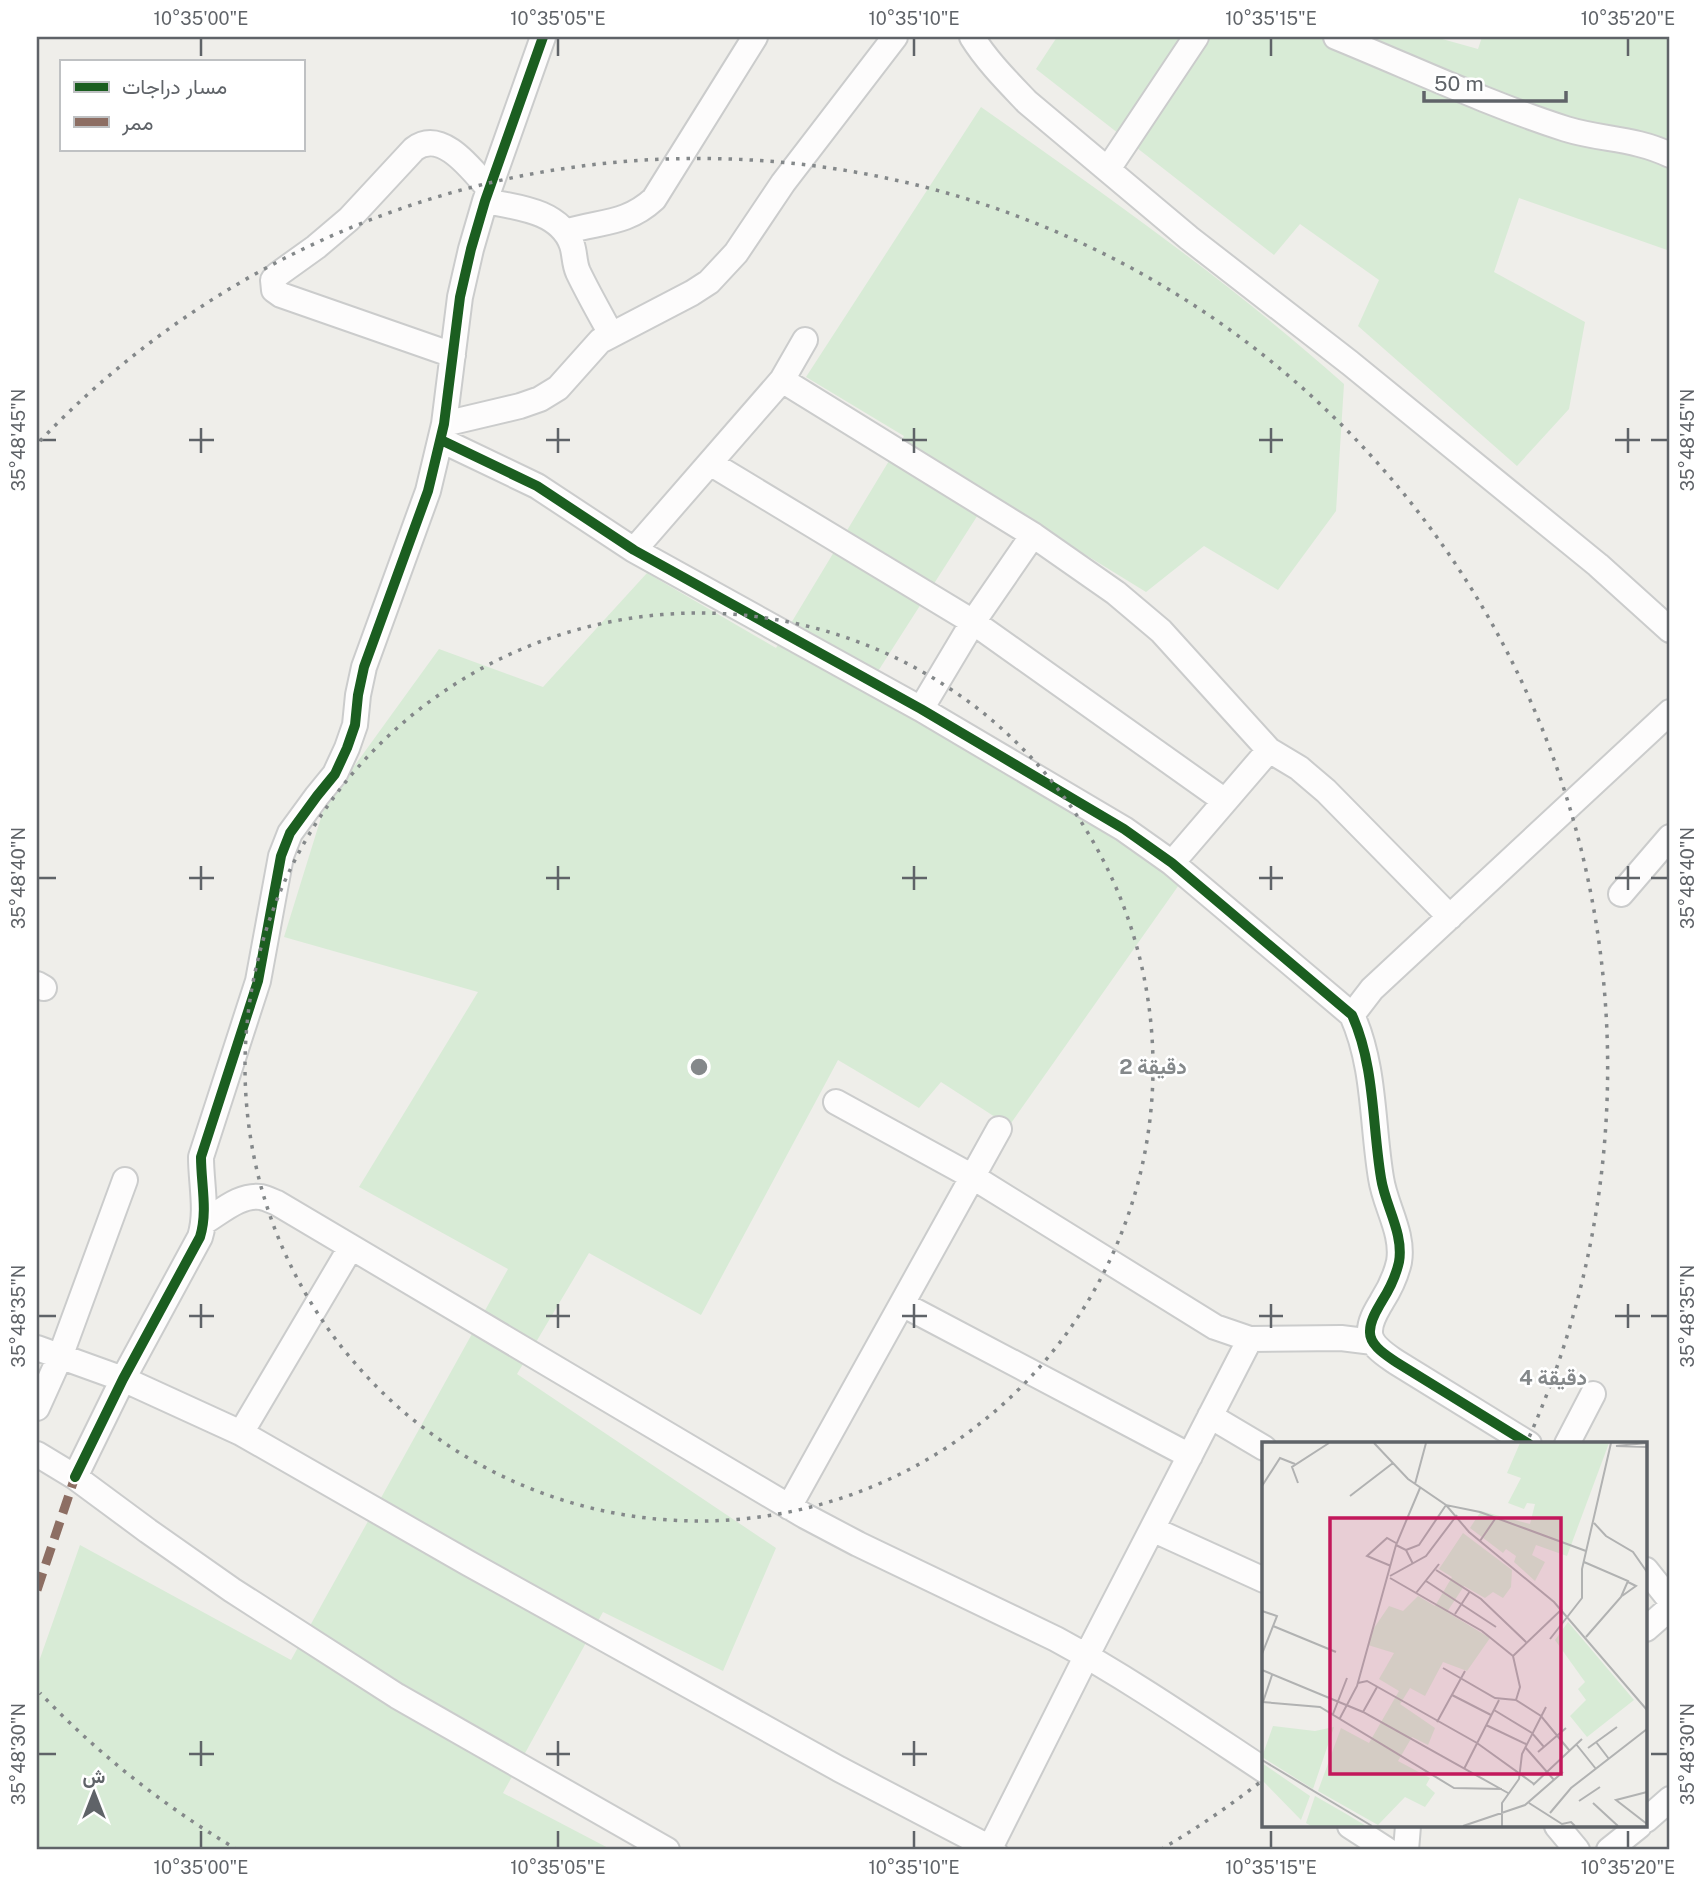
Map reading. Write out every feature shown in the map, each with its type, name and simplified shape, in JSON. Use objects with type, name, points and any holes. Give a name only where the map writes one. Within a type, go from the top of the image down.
[{"type":"street","points":[[75,1477],[123,1379],[200,1237],[204,1222],[201,1157],[258,981],[281,856],[290,832],[335,774],[355,725],[364,667],[428,491],[442,432],[463,285],[471,249],[487,195],[543,37]]},
{"type":"street","points":[[565,232],[624,219],[654,199],[755,37]]},
{"type":"street","points":[[442,432],[540,399],[573,373],[600,341],[709,282],[736,253],[783,183],[895,37]]},
{"type":"street","points":[[972,37],[982,53],[1019,94],[1189,239],[1350,363],[1598,565],[1670,630]]},
{"type":"street","points":[[1108,169],[1196,37]]},
{"type":"street","points":[[1336,37],[1555,125],[1590,135],[1641,143],[1670,155]]},
{"type":"street","points":[[453,355],[281,295],[274,290],[273,280],[277,275],[349,219],[414,149],[424,143],[436,142],[455,154],[487,195],[544,215],[565,232],[572,246],[577,269],[611,334]]},
{"type":"street","points":[[634,551],[782,380],[805,340]]},
{"type":"street","points":[[782,380],[1032,535],[1116,593],[1161,631],[1269,750],[1299,768],[1326,791],[1450,917]]},
{"type":"street","points":[[442,432],[537,486],[634,551],[921,709],[1124,829],[1172,863],[1352,1015],[1362,1037],[1381,1180],[1400,1248],[1399,1263],[1373,1317],[1369,1331],[1373,1342],[1381,1352],[1396,1362],[1526,1442]]},
{"type":"street","points":[[710,464],[973,622],[1225,801]]},
{"type":"street","points":[[921,709],[973,622],[1032,535]]},
{"type":"street","points":[[1352,1015],[1372,989],[1670,712]]},
{"type":"street","points":[[1172,863],[1269,750]]},
{"type":"street","points":[[1621,894],[1670,837]]},
{"type":"street","points":[[836,1102],[973,1177],[1215,1327],[1250,1339],[1341,1338],[1373,1342]]},
{"type":"street","points":[[789,1507],[999,1129]]},
{"type":"street","points":[[37,1408],[60,1357],[125,1180]]},
{"type":"street","points":[[204,1222],[247,1198],[262,1197],[293,1212],[789,1507],[858,1544],[1087,1655],[1262,1769]]},
{"type":"street","points":[[241,1433],[352,1247]]},
{"type":"street","points":[[902,1304],[1190,1456]]},
{"type":"street","points":[[37,1348],[123,1379],[241,1433],[839,1769],[992,1849],[1087,1655],[1250,1339]]},
{"type":"street","points":[[1568,1442],[1593,1394]]},
{"type":"street","points":[[1210,1416],[1262,1447]]},
{"type":"street","points":[[37,1454],[75,1477],[232,1590],[386,1689],[667,1850]]},
{"type":"street","points":[[1152,1529],[1262,1579]]},
{"type":"street","points":[[1648,1572],[1670,1600]]},
{"type":"street","points":[[1648,1627],[1670,1608]]},
{"type":"street","points":[[1648,1818],[1670,1799]]},
{"type":"street","points":[[1353,1828],[1387,1850]]},
{"type":"street","points":[[1406,1850],[1408,1828]]},
{"type":"street","points":[[1559,1828],[1577,1850]]},
{"type":"street","points":[[1609,1850],[1636,1828]]},
{"type":"green space","points":[[1057,37],[1435,37],[1478,49],[1482,37],[1670,37],[1670,251],[1519,198],[1494,272],[1585,322],[1569,409],[1517,466],[1358,326],[1379,280],[1300,224],[1274,255],[1036,69]]},
{"type":"green space","points":[[981,107],[1212,275],[1344,384],[1336,511],[1278,590],[1204,546],[1146,592],[990,496],[866,690],[1106,830],[1181,882],[1009,1126],[941,1082],[919,1108],[838,1060],[701,1315],[589,1253],[517,1374],[776,1548],[723,1671],[603,1612],[503,1793],[612,1850],[37,1850],[37,1667],[80,1545],[291,1660],[508,1269],[359,1187],[478,992],[284,937],[324,808],[439,649],[543,687],[647,573],[776,648],[904,436],[806,377]]},
{"type":"marked path","points":[[37,1590],[75,1477]]},
{"type":"cycle path","points":[[75,1477],[123,1379],[200,1237],[204,1207],[201,1157],[258,981],[281,856],[290,833],[335,774],[355,725],[364,667],[428,491],[444,424],[460,297],[471,249],[485,201],[543,37]]},
{"type":"cycle path","points":[[441,440],[537,486],[634,550],[921,709],[1124,829],[1172,863],[1352,1015],[1365,1054],[1381,1178],[1397,1230],[1400,1251],[1394,1277],[1371,1323],[1372,1341],[1396,1362],[1526,1442]]}]
